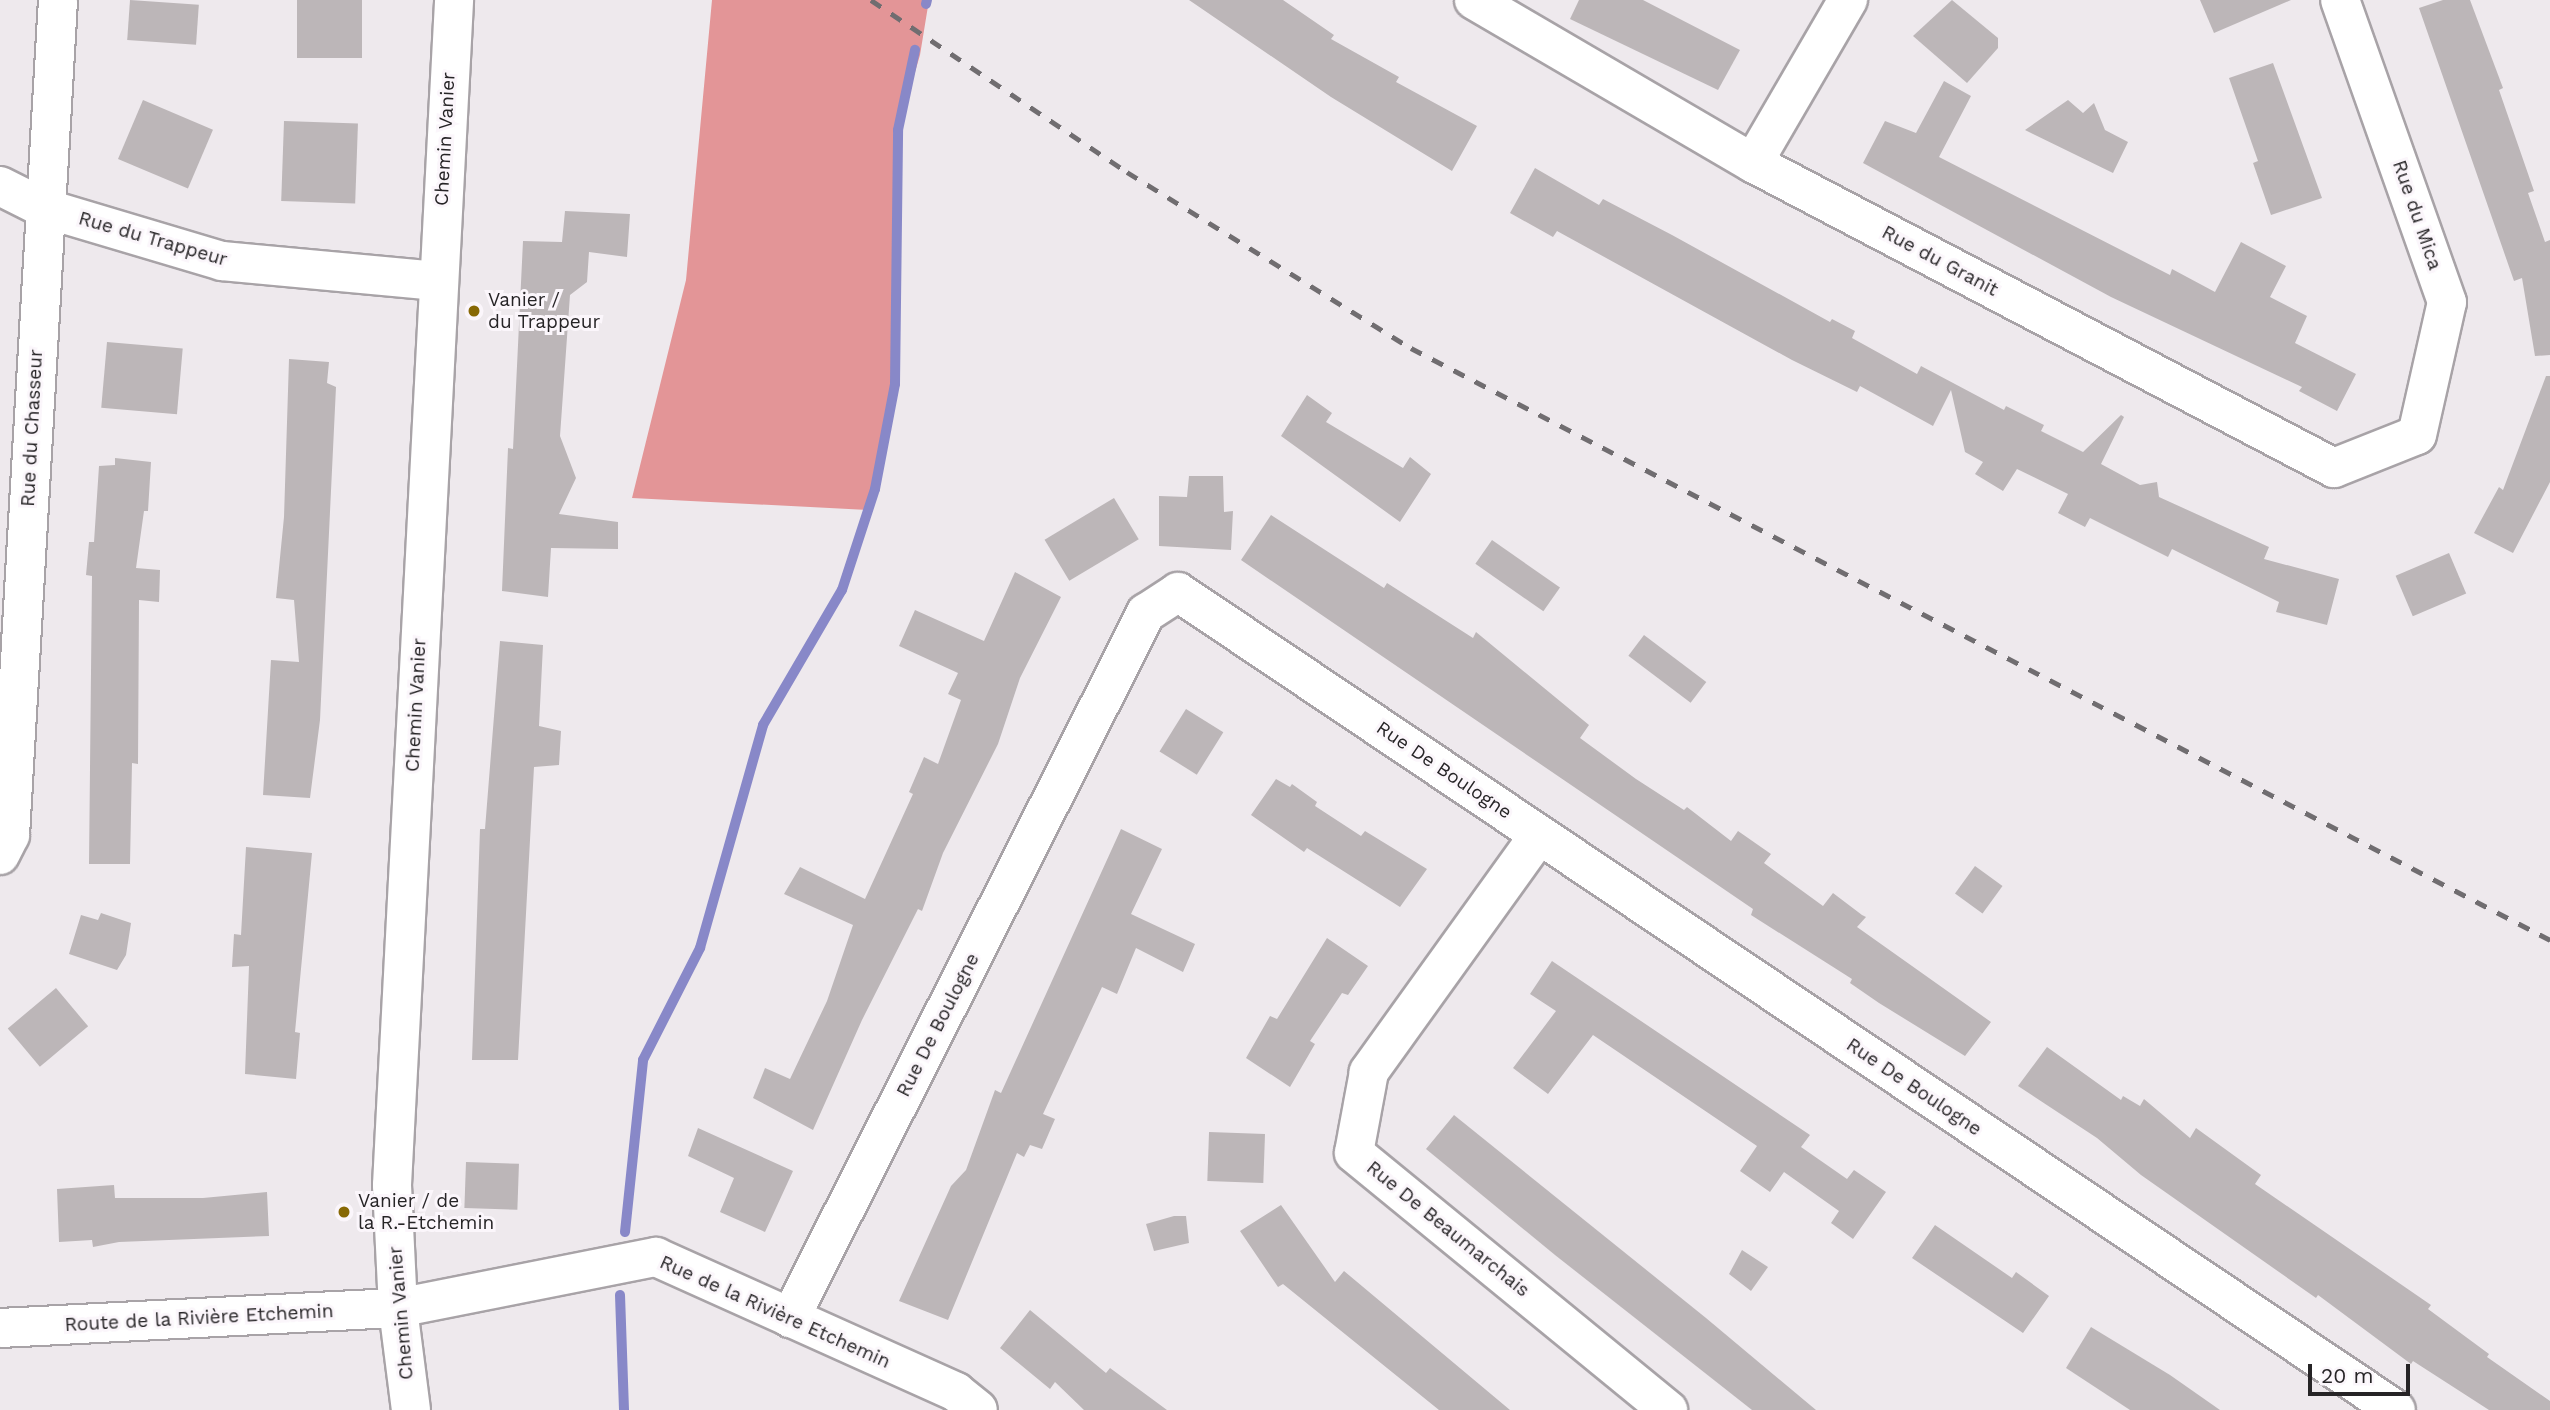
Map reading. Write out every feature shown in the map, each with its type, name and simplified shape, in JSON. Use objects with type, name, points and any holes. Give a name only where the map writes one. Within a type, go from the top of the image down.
[{"type":"street","name":"Rue du Chasseur","points":[[0,855],[10,835],[58,0]]},
{"type":"street","name":"Chemin Vanier","points":[[411,1410],[398,1308],[392,1185],[437,281],[454,0]]},
{"type":"street","name":"Rue du Granit","points":[[1474,0],[1753,163],[2334,468],[2417,435]]},
{"type":"street","points":[[1753,163],[1848,0]]},
{"type":"street","name":"Rue du Mica","points":[[2340,0],[2447,302],[2417,435]]},
{"type":"street","name":"Rue du Trappeur","points":[[0,186],[44,208],[222,261],[437,281]]},
{"type":"street","name":"Rue De Boulogne","points":[[790,1318],[1146,613],[1178,592],[2396,1410]]},
{"type":"street","name":"Rue De Beaumarchais","points":[[1539,835],[1369,1072],[1354,1153],[1668,1410]]},
{"type":"street","name":"Rue de la Rivière Etchemin","points":[[398,1308],[656,1257],[956,1392],[978,1410]]},
{"type":"street","name":"Route de la Rivière Etchemin","points":[[0,1328],[398,1308]]},
{"type":"shaded area","points":[[712,0],[929,0],[920,55],[898,130],[895,384],[868,510],[632,498],[686,280]]},
{"type":"building","points":[[130,0],[199,5],[196,45],[127,40]]},
{"type":"building","points":[[297,0],[362,0],[362,58],[297,58]]},
{"type":"building","points":[[1189,0],[1283,0],[1334,35],[1331,39],[1399,77],[1396,82],[1477,126],[1452,171],[1331,97]]},
{"type":"building","points":[[1579,0],[1643,0],[1740,50],[1718,90],[1570,19]]},
{"type":"building","points":[[1952,0],[1998,38],[1998,48],[1967,83],[1913,36]]},
{"type":"building","points":[[2200,0],[2291,0],[2214,33]]},
{"type":"building","points":[[2443,0],[2470,0],[2503,88],[2499,90],[2534,191],[2528,193],[2545,242],[2550,240],[2550,355],[2535,356],[2522,278],[2514,281],[2419,8]]},
{"type":"building","points":[[2273,63],[2322,198],[2271,215],[2253,163],[2258,161],[2229,78]]},
{"type":"building","points":[[1944,81],[1971,96],[1939,157],[2170,275],[2172,269],[2215,292],[2241,242],[2286,266],[2270,297],[2307,316],[2295,343],[2356,374],[2337,411],[2299,391],[2302,387],[2111,297],[1863,163],[1885,121],[1916,133]]},
{"type":"building","points":[[143,100],[213,130],[188,189],[118,159]]},
{"type":"building","points":[[2068,100],[2083,113],[2094,103],[2105,130],[2128,142],[2113,173],[2025,130]]},
{"type":"building","points":[[284,121],[358,124],[355,204],[281,201]]},
{"type":"building","points":[[1535,168],[1599,205],[1603,199],[1830,322],[1832,319],[1855,331],[1852,338],[1917,374],[1921,366],[2004,410],[2006,406],[2044,425],[2041,431],[2083,452],[2121,415],[2124,417],[2101,464],[2140,485],[2157,482],[2159,497],[2269,547],[2264,559],[2339,579],[2327,625],[2276,612],[2279,602],[2172,549],[2168,557],[2090,518],[2085,527],[2058,513],[2068,494],[2017,469],[2003,491],[1975,474],[1983,462],[1965,452],[1951,390],[1933,426],[1860,386],[1857,392],[1792,360],[1557,231],[1553,237],[1510,213]]},
{"type":"building","points":[[565,211],[630,214],[627,257],[589,252],[587,282],[570,295],[560,436],[576,478],[559,514],[618,522],[618,549],[551,548],[548,597],[502,591],[508,448],[513,449],[523,241],[562,242]]},
{"type":"building","points":[[107,342],[183,349],[177,414],[101,408]]},
{"type":"building","points":[[289,359],[329,362],[327,383],[336,387],[320,720],[310,798],[263,795],[271,660],[299,662],[294,600],[276,598],[284,517]]},
{"type":"building","points":[[2546,376],[2550,376],[2550,482],[2513,553],[2474,533],[2499,487],[2503,490]]},
{"type":"building","points":[[1307,395],[1332,413],[1326,422],[1403,468],[1410,457],[1431,474],[1400,522],[1281,436]]},
{"type":"building","points":[[115,458],[151,462],[148,511],[144,511],[136,568],[160,570],[159,602],[139,600],[138,764],[132,763],[130,864],[89,864],[92,576],[86,575],[89,542],[94,542],[99,466],[115,465]]},
{"type":"building","points":[[1189,476],[1223,476],[1224,512],[1233,511],[1231,550],[1159,546],[1159,496],[1187,497]]},
{"type":"building","points":[[1114,498],[1139,539],[1069,581],[1045,540]]},
{"type":"building","points":[[1271,515],[1384,588],[1387,583],[1473,638],[1476,632],[1589,725],[1580,738],[1684,810],[1687,807],[1731,841],[1738,831],[1771,854],[1764,863],[1823,906],[1833,893],[1866,917],[1857,927],[1991,1022],[1965,1056],[1879,1003],[1850,983],[1852,979],[1751,915],[1753,909],[1241,560]]},
{"type":"building","points":[[1492,540],[1560,588],[1543,611],[1475,564]]},
{"type":"building","points":[[2449,553],[2466,594],[2413,616],[2396,576]]},
{"type":"building","points":[[1015,572],[1061,597],[1020,678],[998,744],[943,853],[922,911],[918,909],[862,1020],[813,1130],[753,1098],[765,1068],[790,1079],[827,1001],[853,925],[784,894],[800,867],[865,899],[913,794],[909,792],[924,757],[938,764],[961,700],[948,694],[958,673],[899,646],[915,610],[984,641]]},
{"type":"building","points":[[1644,635],[1706,682],[1691,703],[1628,656]]},
{"type":"building","points":[[500,641],[543,645],[539,726],[561,731],[559,765],[534,767],[518,1060],[472,1060],[480,829],[485,829]]},
{"type":"building","points":[[1186,709],[1223,732],[1197,775],[1160,751]]},
{"type":"building","points":[[1276,779],[1290,787],[1292,784],[1317,802],[1315,806],[1361,836],[1365,831],[1427,869],[1400,907],[1307,848],[1304,852],[1251,815]]},
{"type":"building","points":[[1121,829],[1162,849],[1131,914],[1195,944],[1183,972],[1136,948],[1117,994],[1102,987],[1043,1114],[1055,1119],[1042,1149],[1030,1145],[1024,1157],[1017,1153],[948,1320],[899,1301],[951,1186],[966,1170],[995,1090],[1001,1093]]},
{"type":"building","points":[[246,847],[312,853],[295,1032],[300,1033],[296,1079],[245,1074],[249,966],[232,967],[234,934],[241,935]]},
{"type":"building","points":[[1975,866],[2003,886],[1983,913],[1955,894]]},
{"type":"building","points":[[101,913],[131,923],[126,955],[117,970],[69,954],[81,915],[98,920]]},
{"type":"building","points":[[1327,938],[1368,966],[1348,995],[1342,993],[1310,1041],[1315,1044],[1290,1087],[1246,1058],[1270,1016],[1277,1019]]},
{"type":"building","points":[[1552,961],[1810,1135],[1801,1147],[1847,1179],[1854,1170],[1886,1192],[1853,1239],[1831,1223],[1839,1211],[1784,1172],[1770,1192],[1740,1171],[1757,1146],[1593,1035],[1548,1094],[1513,1068],[1556,1011],[1530,994]]},
{"type":"building","points":[[56,988],[88,1026],[40,1067],[8,1028]]},
{"type":"building","points":[[2047,1047],[2121,1100],[2123,1096],[2140,1106],[2144,1099],[2190,1138],[2196,1128],[2261,1175],[2255,1184],[2431,1305],[2428,1309],[2489,1354],[2487,1357],[2550,1401],[2550,1410],[2489,1410],[2413,1361],[2411,1364],[2318,1295],[2316,1298],[2141,1175],[2097,1138],[2018,1086]]},
{"type":"building","points":[[1454,1115],[1816,1410],[1752,1410],[1555,1255],[1426,1149]]},
{"type":"building","points":[[698,1128],[793,1171],[765,1232],[720,1212],[734,1178],[688,1156]]},
{"type":"building","points":[[1209,1132],[1265,1134],[1263,1183],[1207,1181]]},
{"type":"building","points":[[466,1162],[519,1164],[517,1210],[464,1208]]},
{"type":"building","points":[[114,1185],[115,1198],[203,1198],[267,1192],[269,1236],[119,1242],[93,1247],[92,1240],[59,1242],[57,1189]]},
{"type":"building","points":[[1281,1205],[1335,1282],[1344,1271],[1510,1410],[1439,1410],[1283,1284],[1278,1287],[1240,1231]]},
{"type":"building","points":[[1174,1216],[1186,1216],[1189,1243],[1154,1251],[1146,1224]]},
{"type":"building","points":[[1935,1225],[2012,1278],[2016,1272],[2049,1296],[2023,1333],[1912,1258]]},
{"type":"building","points":[[1742,1250],[1768,1267],[1751,1291],[1729,1274]]},
{"type":"building","points":[[1030,1310],[1106,1373],[1110,1368],[1167,1410],[1084,1410],[1055,1382],[1050,1389],[1000,1348]]},
{"type":"building","points":[[2091,1327],[2170,1375],[2220,1410],[2130,1410],[2066,1368]]},
{"type":"waterway","points":[[926,4],[927,0]]},
{"type":"waterway","points":[[625,1232],[643,1060],[700,948],[763,725],[842,590],[875,489],[895,384],[898,130],[915,50]]},
{"type":"waterway","points":[[620,1295],[624,1410]]},
{"type":"railway","points":[[871,0],[1127,172],[1411,348],[2550,940]]},
{"type":"place","name":"Vanier / du Trappeur","points":[[474,311]]},
{"type":"place","name":"Vanier / de la R.-Etchemin","points":[[344,1212]]}]
